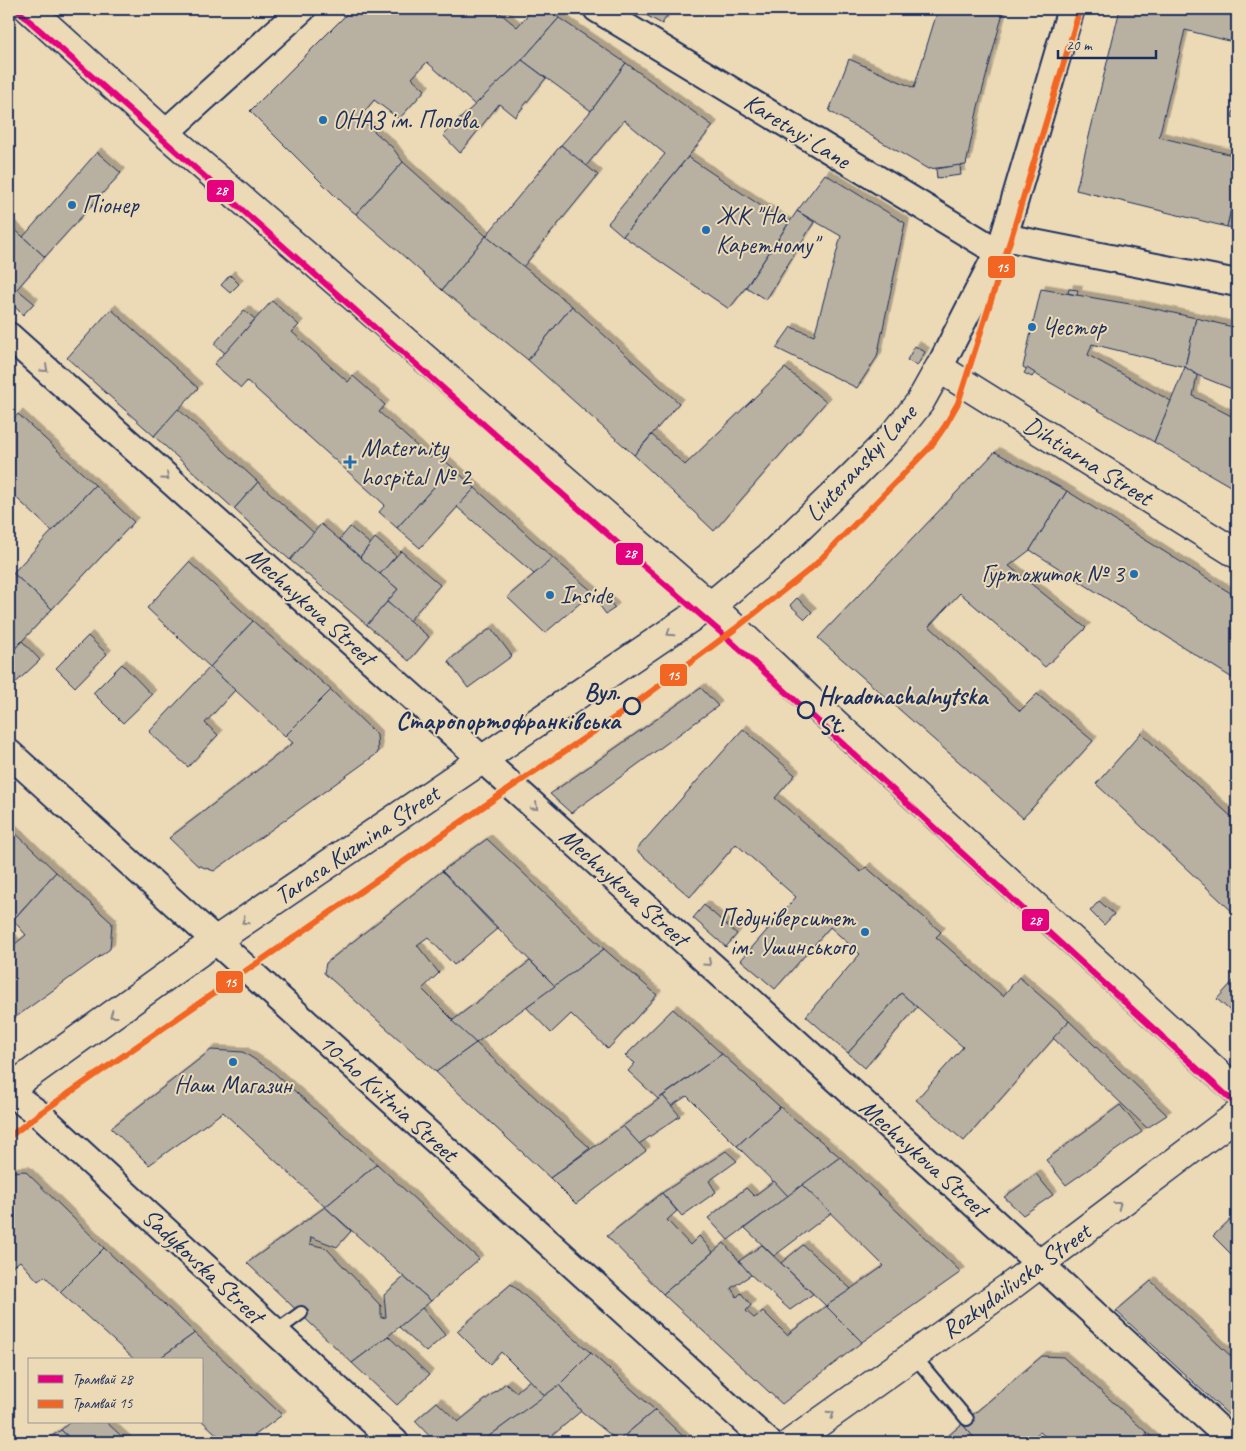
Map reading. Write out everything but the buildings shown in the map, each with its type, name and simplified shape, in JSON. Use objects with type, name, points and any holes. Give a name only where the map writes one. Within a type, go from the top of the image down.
[{"type":"street","points":[[29,9],[165,133],[710,606],[813,703],[1237,1091]]},
{"type":"street","points":[[165,133],[302,9]]},
{"type":"street","name":"Karetnyi Lane","points":[[597,9],[1001,244],[1237,283]]},
{"type":"street","name":"Liuteranskyi Lane","points":[[710,606],[769,557],[852,477],[894,435],[920,402],[1001,244],[1071,9]]},
{"type":"street","name":"Mechnykova Street","points":[[9,336],[483,760],[1234,1442]]},
{"type":"street","name":"Dihtiarna Street","points":[[939,368],[1237,554]]},
{"type":"street","name":"Tarasa Kuzmina Street","points":[[9,1091],[215,942],[710,606]]},
{"type":"street","name":"10-ho Kvitnia Street","points":[[9,753],[768,1442]]},
{"type":"street","name":"Sadykovska Street","points":[[9,1091],[39,1114],[395,1442]]},
{"type":"street","name":"Rozkydailivska Street","points":[[792,1442],[1040,1264],[1237,1116]]},
{"type":"lane","points":[[275,1332],[301,1313]]},
{"type":"lane","points":[[914,1356],[967,1419]]},
{"type":"tram line","name":"28","points":[[16,9],[631,555],[725,636],[1237,1105]]},
{"type":"tram line","name":"15","points":[[9,1137],[39,1114],[513,786],[632,706],[735,629],[814,566],[931,446],[958,403],[1011,238],[1080,9]]},
{"type":"place","name":"ОНАЗ ім. Попова","points":[[323,120]]},
{"type":"place","name":"Піонер","points":[[72,205]]},
{"type":"place","name":"ЖК \"На Каретному\"","points":[[706,230]]},
{"type":"place","name":"Честор","points":[[1032,327]]},
{"type":"place","name":"Maternity hospital № 2","points":[[350,462]]},
{"type":"place","name":"Гуртожиток № 3","points":[[1134,574]]},
{"type":"place","name":"Inside","points":[[550,595]]},
{"type":"place","name":"Вул. Старопортофранківська","points":[[632,706]]},
{"type":"place","name":"Hradonachalnytska St.","points":[[806,710]]},
{"type":"place","name":"Педуніверситет ім. Ушинського","points":[[865,932]]},
{"type":"place","name":"Наш Магазин","points":[[233,1062]]}]
